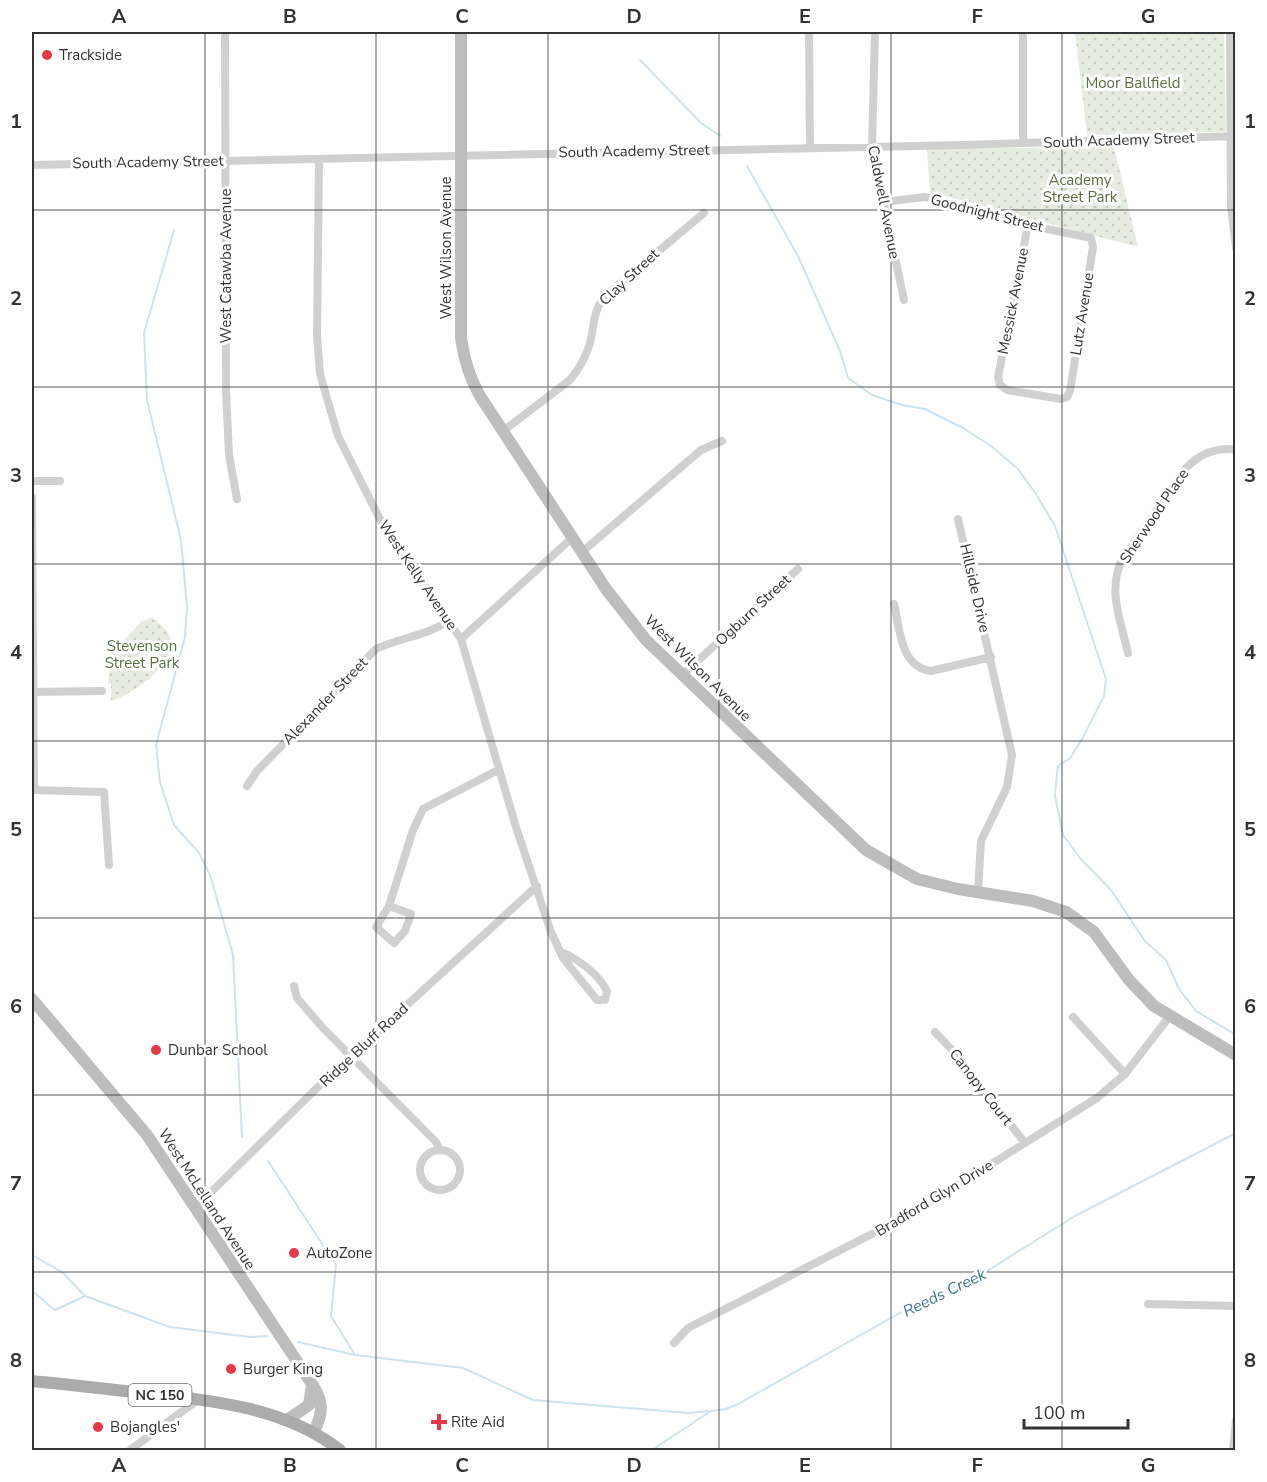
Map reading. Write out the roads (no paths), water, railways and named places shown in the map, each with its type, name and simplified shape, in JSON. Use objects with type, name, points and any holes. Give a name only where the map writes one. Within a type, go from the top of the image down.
[{"type":"main road","name":"NC 150","points":[[32,1381],[200,1399],[245,1407],[287,1420],[314,1432],[340,1450]]},
{"type":"street","name":"West Catawba Avenue","points":[[225,32],[227,428],[237,499]]},
{"type":"street","name":"West Wilson Avenue","points":[[461,32],[461,338],[470,380],[623,613],[681,675],[866,850],[917,879],[1051,905],[1082,922],[1104,943],[1140,993],[1169,1017],[1236,1055]]},
{"type":"street","points":[[808,32],[810,148]]},
{"type":"street","name":"Caldwell Avenue","points":[[875,32],[872,147],[904,300]]},
{"type":"street","points":[[1023,32],[1023,143]]},
{"type":"street","points":[[1230,32],[1233,136],[1231,206],[1236,248]]},
{"type":"street","name":"South Academy Street","points":[[32,165],[872,147],[1233,136]]},
{"type":"street","name":"West Kelly Avenue","points":[[319,159],[317,336],[324,387],[338,436],[387,533],[461,639],[498,770],[551,932],[560,951],[590,994],[597,1000],[605,1000],[608,995],[599,979],[585,965],[560,951]]},
{"type":"street","name":"Goodnight Street","points":[[883,202],[925,197],[1028,225],[1091,238]]},
{"type":"street","name":"Clay Street","points":[[503,431],[570,380],[577,372],[590,343],[594,311],[606,295],[704,213]]},
{"type":"street","name":"Messick Avenue","points":[[1028,225],[998,377],[1000,385],[1007,390],[1060,399],[1067,397],[1070,390]]},
{"type":"street","name":"Lutz Avenue","points":[[1070,390],[1093,247],[1091,238]]},
{"type":"street","points":[[582,552],[701,450],[722,441]]},
{"type":"street","name":"Sherwood Place","points":[[1128,653],[1113,589],[1122,560],[1186,468],[1197,457],[1211,450],[1236,449]]},
{"type":"street","points":[[32,482],[60,481]]},
{"type":"street","points":[[32,497],[33,790],[104,792],[109,865]]},
{"type":"street","name":"Hillside Drive","points":[[958,519],[991,657],[1012,765],[1007,787],[981,841],[978,892]]},
{"type":"street","points":[[461,639],[573,537]]},
{"type":"street","name":"Ogburn Street","points":[[681,675],[798,568]]},
{"type":"street","points":[[894,604],[905,653],[923,670],[931,671],[991,657]]},
{"type":"street","name":"Alexander Street","points":[[247,786],[257,771],[376,649],[390,642],[421,636],[449,620]]},
{"type":"street","points":[[33,692],[102,691]]},
{"type":"street","points":[[389,906],[411,914],[405,931],[394,943],[376,927],[389,906],[413,830],[423,809],[498,770]]},
{"type":"street","name":"Ridge Bluff Road","points":[[195,1208],[352,1055],[537,886]]},
{"type":"street","points":[[294,986],[297,998],[436,1142],[440,1150],[454,1155],[460,1169],[454,1184],[440,1190],[426,1184],[420,1170],[426,1156],[440,1150]]},
{"type":"street","name":"West McLelland Avenue","points":[[32,999],[134,1119],[312,1384],[322,1403],[322,1415],[314,1432]]},
{"type":"street","points":[[1073,1017],[1125,1074]]},
{"type":"street","name":"Bradford Glyn Drive","points":[[674,1343],[688,1328],[914,1213],[1097,1098],[1125,1074],[1169,1017]]},
{"type":"street","name":"Canopy Court","points":[[935,1032],[954,1052],[1025,1143]]},
{"type":"street","points":[[1148,1304],[1236,1306]]},
{"type":"street","points":[[287,1420],[309,1405],[312,1384]]},
{"type":"street","points":[[130,1450],[200,1399]]},
{"type":"street","points":[[1233,1450],[1236,1420]]},
{"type":"waterway","points":[[640,60],[701,123],[720,136]]},
{"type":"waterway","points":[[747,166],[798,256],[840,351],[848,378],[872,395],[902,405],[925,409],[963,428],[991,446],[1018,469],[1055,526],[1106,679],[1104,696],[1082,739],[1070,758],[1058,766],[1055,796],[1063,835],[1080,858],[1111,890],[1144,940],[1166,960],[1179,989],[1196,1011],[1236,1035]]},
{"type":"waterway","points":[[174,230],[144,333],[147,400],[181,540],[187,607],[185,637],[156,745],[160,782],[174,825],[199,853],[210,875],[233,955],[242,1137]]},
{"type":"waterway","name":"Reeds Creek","points":[[652,1450],[711,1411],[726,1409],[738,1404],[898,1314],[987,1271],[1075,1216],[1236,1133]]},
{"type":"waterway","points":[[268,1161],[336,1265],[331,1316],[355,1355]]},
{"type":"waterway","points":[[32,1255],[62,1272],[85,1296],[170,1327],[250,1337],[267,1336]]},
{"type":"waterway","points":[[32,1291],[55,1310],[85,1296]]},
{"type":"waterway","points":[[298,1342],[355,1355],[463,1368],[533,1400],[689,1413],[708,1411]]},
{"type":"place","name":"Trackside","points":[[47,55]]},
{"type":"place","name":"Dunbar School","points":[[156,1050]]},
{"type":"place","name":"AutoZone","points":[[294,1253]]},
{"type":"place","name":"Burger King","points":[[231,1369]]},
{"type":"place","name":"Rite Aid","points":[[439,1422]]},
{"type":"place","name":"Bojangles'","points":[[98,1427]]},
{"type":"park label","name":"Moor Ballfield","points":[[1133,83]]},
{"type":"park label","name":"Academy Street Park","points":[[1080,188]]},
{"type":"park label","name":"Stevenson Street Park","points":[[142,654]]}]
